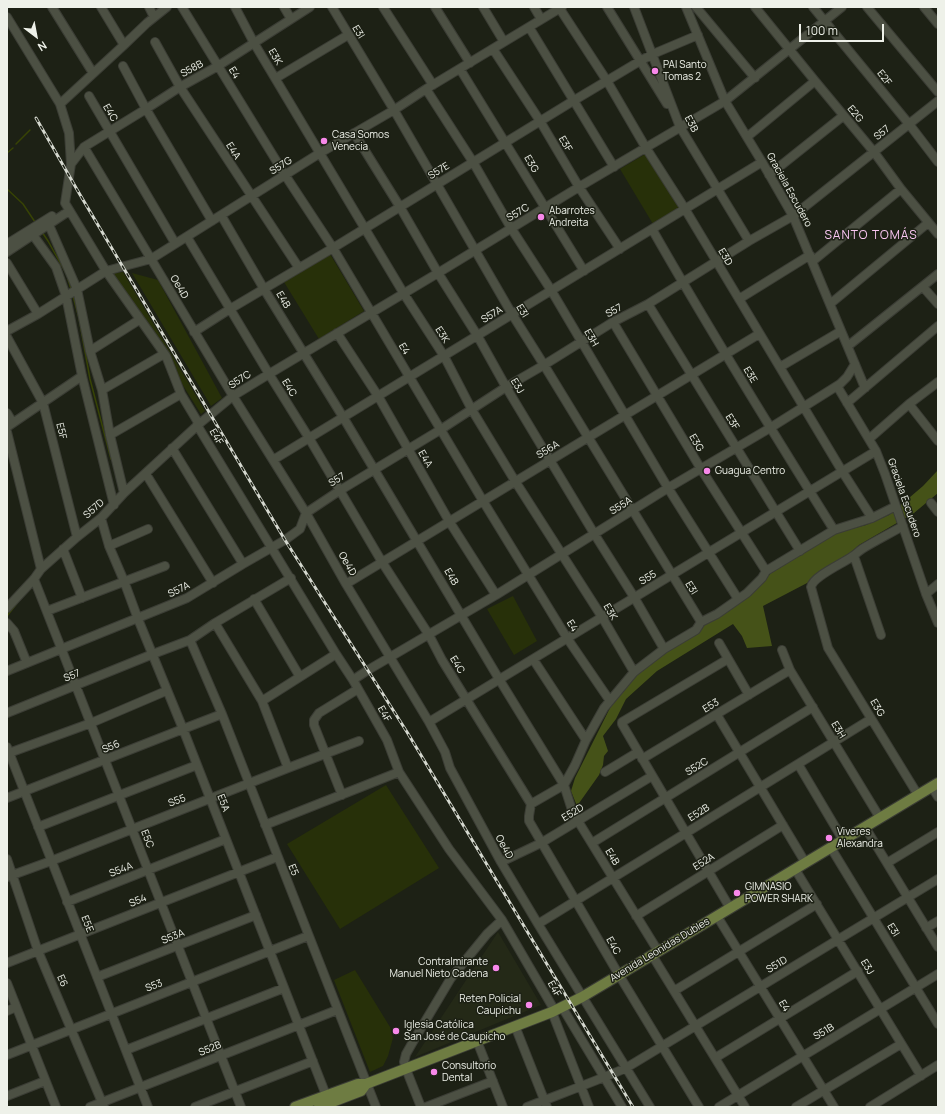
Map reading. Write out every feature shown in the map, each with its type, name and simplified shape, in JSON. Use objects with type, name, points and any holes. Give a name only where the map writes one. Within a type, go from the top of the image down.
[{"type":"main road","name":"Avenida Leonidas Dubles","points":[[295,1107],[329,1102],[362,1091],[366,1084],[556,1010],[582,997],[935,785]]},
{"type":"main road","name":"Avenida Leonidas Dubles","points":[[320,1107],[329,1102]]},
{"type":"street","points":[[52,7],[93,73]]},
{"type":"street","points":[[101,7],[124,45]]},
{"type":"street","points":[[149,7],[154,17]]},
{"type":"street","points":[[60,104],[154,17],[167,7]]},
{"type":"street","name":"E4","points":[[182,7],[285,175],[332,248],[440,430],[567,638],[610,701]]},
{"type":"street","name":"E3K","points":[[235,7],[254,43],[365,229],[404,294],[444,356],[472,410],[515,481],[602,617],[634,672]]},
{"type":"street","points":[[284,7],[291,19]]},
{"type":"street","name":"S58B","points":[[84,147],[180,87],[218,66],[310,7]]},
{"type":"street","name":"E3I","points":[[332,7],[394,110],[512,314],[701,622]]},
{"type":"street","name":"E3H","points":[[383,7],[511,228],[551,290],[668,488],[738,599]]},
{"type":"street","points":[[435,7],[470,63]]},
{"type":"street","points":[[483,7],[504,42]]},
{"type":"street","points":[[534,7],[541,19]]},
{"type":"street","points":[[607,7],[676,118]]},
{"type":"street","name":"E3B","points":[[634,7],[680,127],[749,241]]},
{"type":"street","name":"Graciela Escudero","points":[[686,7],[725,101],[793,216],[866,388]]},
{"type":"street","points":[[696,7],[755,78]]},
{"type":"street","name":"E2G","points":[[755,7],[814,81],[874,152],[901,189],[938,234]]},
{"type":"street","name":"E2F","points":[[813,7],[909,124],[938,162]]},
{"type":"street","name":"S57C","points":[[198,424],[234,396],[268,374],[725,101],[842,7]]},
{"type":"street","points":[[867,7],[938,92]]},
{"type":"street","points":[[924,7],[938,24]]},
{"type":"street","name":"S57G","points":[[7,331],[38,314],[106,271],[151,259],[320,153],[394,110],[561,8]]},
{"type":"street","name":"E3D","points":[[561,8],[607,81],[646,148],[685,209],[759,334],[872,518]]},
{"type":"street","points":[[7,17],[60,104],[69,133],[71,164],[65,203],[68,209]]},
{"type":"street","points":[[530,27],[573,101],[614,167]]},
{"type":"street","points":[[276,78],[348,35]]},
{"type":"street","name":"S57E","points":[[194,332],[640,61],[698,35]]},
{"type":"street","name":"E4A","points":[[155,42],[180,87],[298,268]]},
{"type":"street","name":"E3F","points":[[493,49],[540,121],[579,187],[620,249]]},
{"type":"street","points":[[123,66],[146,109],[212,221]]},
{"type":"street","name":"E3G","points":[[460,69],[584,271]]},
{"type":"street","points":[[747,137],[814,81]]},
{"type":"street","name":"E4C","points":[[89,96],[175,244]]},
{"type":"street","name":"S57","points":[[306,512],[614,322],[648,304],[749,241],[793,216],[938,100]]},
{"type":"street","points":[[769,175],[843,116]]},
{"type":"street","name":"E3J","points":[[354,133],[400,207],[438,273],[478,335],[506,388],[634,597],[664,649]]},
{"type":"street","points":[[71,164],[84,147]]},
{"type":"street","name":"Oe4D","points":[[84,147],[194,332],[306,512],[346,584],[429,722],[445,752],[450,768],[501,862],[650,1107]]},
{"type":"street","name":"S57A","points":[[274,460],[762,162]]},
{"type":"street","points":[[739,299],[811,258],[901,189]]},
{"type":"street","points":[[7,252],[49,225],[68,209]]},
{"type":"street","points":[[7,244],[68,209]]},
{"type":"street","name":"E4F","points":[[68,209],[106,271],[164,354],[181,394],[198,424],[353,680],[387,740],[399,772],[449,849],[502,920],[556,1010],[580,1086],[589,1107]]},
{"type":"street","name":"E4B","points":[[221,215],[264,289],[343,417],[564,785],[570,807],[636,916],[674,991],[745,1107]]},
{"type":"street","points":[[830,304],[928,223]]},
{"type":"street","points":[[49,225],[77,289],[90,351],[102,390],[110,435],[124,493]]},
{"type":"street","name":"E3E","points":[[652,229],[682,283],[834,530]]},
{"type":"street","points":[[33,235],[56,268],[66,296],[82,376],[114,505]]},
{"type":"street","name":"E4C","points":[[187,236],[268,374],[530,804],[529,821],[541,843],[699,1107]]},
{"type":"street","points":[[7,263],[38,314]]},
{"type":"street","points":[[848,346],[938,274]]},
{"type":"street","points":[[923,287],[938,304]]},
{"type":"street","name":"E3F","points":[[648,304],[800,551]]},
{"type":"street","points":[[90,351],[140,320]]},
{"type":"street","name":"E3G","points":[[614,322],[701,469],[766,572]]},
{"type":"street","points":[[847,403],[938,326]]},
{"type":"street","points":[[780,367],[842,331]]},
{"type":"street","name":"E4A","points":[[337,333],[378,396],[450,521],[496,595]]},
{"type":"street","name":"S56A","points":[[346,584],[759,334]]},
{"type":"street","name":"E5F","points":[[7,337],[43,403],[77,537]]},
{"type":"street","points":[[102,390],[164,354]]},
{"type":"street","name":"S55A","points":[[353,680],[496,595],[595,535],[668,488],[804,407],[837,386],[847,377],[855,364]]},
{"type":"street","points":[[7,413],[10,425],[82,376]]},
{"type":"street","points":[[869,439],[908,404],[938,382]]},
{"type":"street","name":"Graciela Escudero","points":[[837,386],[876,450],[926,594],[938,623]]},
{"type":"street","points":[[110,435],[181,394]]},
{"type":"street","points":[[908,404],[938,441]]},
{"type":"street","name":"S57D","points":[[7,608],[34,579],[41,569],[101,518],[124,493],[198,424]]},
{"type":"street","points":[[7,432],[41,569]]},
{"type":"street","points":[[172,448],[243,564]]},
{"type":"street","name":"S55","points":[[429,722],[876,450]]},
{"type":"street","points":[[146,474],[213,583]]},
{"type":"street","points":[[931,503],[938,512]]},
{"type":"street","points":[[530,804],[564,785],[586,740],[604,708],[634,672],[664,649],[696,630],[701,622],[717,614],[738,599],[756,585],[766,572],[834,530],[872,518],[896,506]]},
{"type":"street","name":"S57A","points":[[61,649],[187,598],[272,548],[300,529],[306,512]]},
{"type":"street","name":"E5A","points":[[101,518],[108,546],[124,581],[166,691],[183,729],[329,1102]]},
{"type":"street","points":[[881,635],[854,556],[862,549],[903,526]]},
{"type":"street","points":[[108,546],[148,529]]},
{"type":"street","points":[[63,549],[82,598]]},
{"type":"street","name":"E3G","points":[[854,556],[831,569],[812,584],[811,587],[828,648],[918,795]]},
{"type":"street","points":[[47,611],[164,566]]},
{"type":"street","name":"S57","points":[[7,713],[190,640],[254,599],[291,578]]},
{"type":"street","name":"E5C","points":[[34,579],[241,1107]]},
{"type":"street","points":[[926,594],[938,584]]},
{"type":"street","points":[[254,599],[300,677]]},
{"type":"street","points":[[7,623],[14,631],[26,663]]},
{"type":"street","points":[[215,623],[262,701],[288,768]]},
{"type":"street","name":"E5","points":[[190,640],[222,714],[376,1107]]},
{"type":"street","points":[[719,642],[749,695]]},
{"type":"street","points":[[7,671],[61,649]]},
{"type":"street","name":"E3H","points":[[782,650],[790,670],[880,818]]},
{"type":"street","points":[[262,701],[336,654]]},
{"type":"street","points":[[532,659],[586,740]]},
{"type":"street","points":[[728,659],[622,722],[622,724],[730,908]]},
{"type":"street","name":"E53","points":[[605,772],[717,714],[790,670]]},
{"type":"street","points":[[342,795],[314,725],[314,720],[319,713],[358,689]]},
{"type":"street","points":[[8,750],[90,723],[166,691]]},
{"type":"street","name":"S52C","points":[[592,842],[740,753],[813,707]]},
{"type":"street","name":"S56","points":[[7,798],[222,714]]},
{"type":"street","points":[[717,714],[805,862]]},
{"type":"street","name":"E52B","points":[[538,924],[871,718]]},
{"type":"street","name":"S55","points":[[10,875],[51,861],[359,741]]},
{"type":"street","name":"E5E","points":[[8,750],[148,1107]]},
{"type":"street","points":[[798,764],[843,840]]},
{"type":"street","points":[[38,827],[197,765]]},
{"type":"street","points":[[265,825],[399,772]]},
{"type":"street","name":"E52D","points":[[501,862],[541,843],[652,776]]},
{"type":"street","points":[[935,785],[938,797]]},
{"type":"street","name":"E52A","points":[[636,916],[783,825]]},
{"type":"street","points":[[865,827],[938,947]]},
{"type":"street","points":[[887,863],[938,832]]},
{"type":"street","name":"S54A","points":[[67,902],[226,839]]},
{"type":"street","name":"E3I","points":[[831,848],[938,1024]]},
{"type":"street","name":"S54","points":[[7,963],[277,857]]},
{"type":"street","name":"E6","points":[[7,860],[10,875],[38,951],[103,1105]]},
{"type":"street","name":"E3J","points":[[795,869],[921,1076]]},
{"type":"street","name":"S51D","points":[[527,1107],[545,1104],[580,1086],[605,1078],[626,1068],[938,878]]},
{"type":"street","points":[[674,991],[817,904]]},
{"type":"street","name":"S53A","points":[[97,977],[256,915]]},
{"type":"street","name":"E4","points":[[717,916],[834,1107]]},
{"type":"street","points":[[421,1107],[404,1062],[406,1054],[451,978],[487,934],[502,920]]},
{"type":"street","points":[[926,928],[938,921]]},
{"type":"street","name":"S53","points":[[7,1055],[308,936]]},
{"type":"street","points":[[715,1058],[858,971]]},
{"type":"street","name":"S51B","points":[[719,1107],[938,974]]},
{"type":"street","points":[[7,983],[56,1107]]},
{"type":"street","points":[[126,1050],[284,988]]},
{"type":"street","points":[[7,1011],[16,1007]]},
{"type":"street","name":"S52B","points":[[90,1107],[103,1105],[140,1087],[337,1010]]},
{"type":"street","points":[[556,1010],[605,1078],[622,1107]]},
{"type":"street","points":[[515,1026],[545,1104]]},
{"type":"street","points":[[477,1041],[503,1107]]},
{"type":"street","points":[[796,1107],[901,1044]]},
{"type":"street","points":[[195,1107],[313,1061]]},
{"type":"street","points":[[870,1107],[938,1065]]},
{"type":"street","points":[[7,1096],[45,1081]]},
{"type":"street","points":[[426,1107],[493,1081]]},
{"type":"shaded area","name":"Contralmirante Manuel Nieto Cadena","points":[[498,932],[541,1005],[415,1057]]},
{"type":"green space","points":[[647,153],[679,208],[653,224],[620,169]]},
{"type":"green space","points":[[330,254],[364,311],[319,339],[284,282]]},
{"type":"green space","points":[[123,272],[205,411],[201,414],[111,273]]},
{"type":"green space","points":[[132,273],[158,280],[222,398],[211,406]]},
{"type":"green space","points":[[938,470],[938,493],[914,513],[859,545],[809,582],[763,606],[772,646],[747,648],[742,636],[733,624],[657,671],[626,699],[616,719],[603,736],[608,751],[604,756],[603,765],[599,775],[577,806],[571,791],[575,778],[613,702],[637,673],[697,633],[704,625],[740,601],[757,588],[771,573],[836,533],[866,525],[889,515],[923,486]]},
{"type":"green space","points":[[513,596],[537,641],[514,655],[487,609]]},
{"type":"green space","points":[[386,785],[439,868],[340,929],[287,844]]},
{"type":"green space","points":[[355,970],[390,1027],[393,1038],[388,1056],[383,1066],[370,1072],[334,980]]},
{"type":"waterway","points":[[16,144],[30,130]]},
{"type":"waterway","points":[[7,153],[13,148]]},
{"type":"waterway","points":[[7,189],[23,204],[35,222]]},
{"type":"waterway","points":[[42,232],[67,275]]},
{"type":"waterway","points":[[68,279],[71,289]]},
{"type":"waterway","points":[[73,296],[79,318],[90,379],[111,459]]},
{"type":"waterway","points":[[7,616],[18,602]]},
{"type":"railway","points":[[36,118],[285,540],[407,732],[633,1107]]},
{"type":"place","name":"PAI Santo Tomas 2","points":[[655,71]]},
{"type":"place","name":"Casa Somos Venecia","points":[[324,141]]},
{"type":"place","name":"Abarrotes Andreita","points":[[541,217]]},
{"type":"place","name":"Guagua Centro","points":[[707,471]]},
{"type":"place","name":"Viveres Alexandra","points":[[829,838]]},
{"type":"place","name":"GIMNASIO POWER SHARK","points":[[737,893]]},
{"type":"place","name":"Contralmirante Manuel Nieto Cadena","points":[[496,968]]},
{"type":"place","name":"Reten Policial Caupichu","points":[[529,1005]]},
{"type":"place","name":"Iglesia Católica San José de Caupicho","points":[[396,1031]]},
{"type":"place","name":"Consultorio Dental","points":[[434,1072]]},
{"type":"district","name":"SANTO TOMÁS","points":[[871,236]]}]
